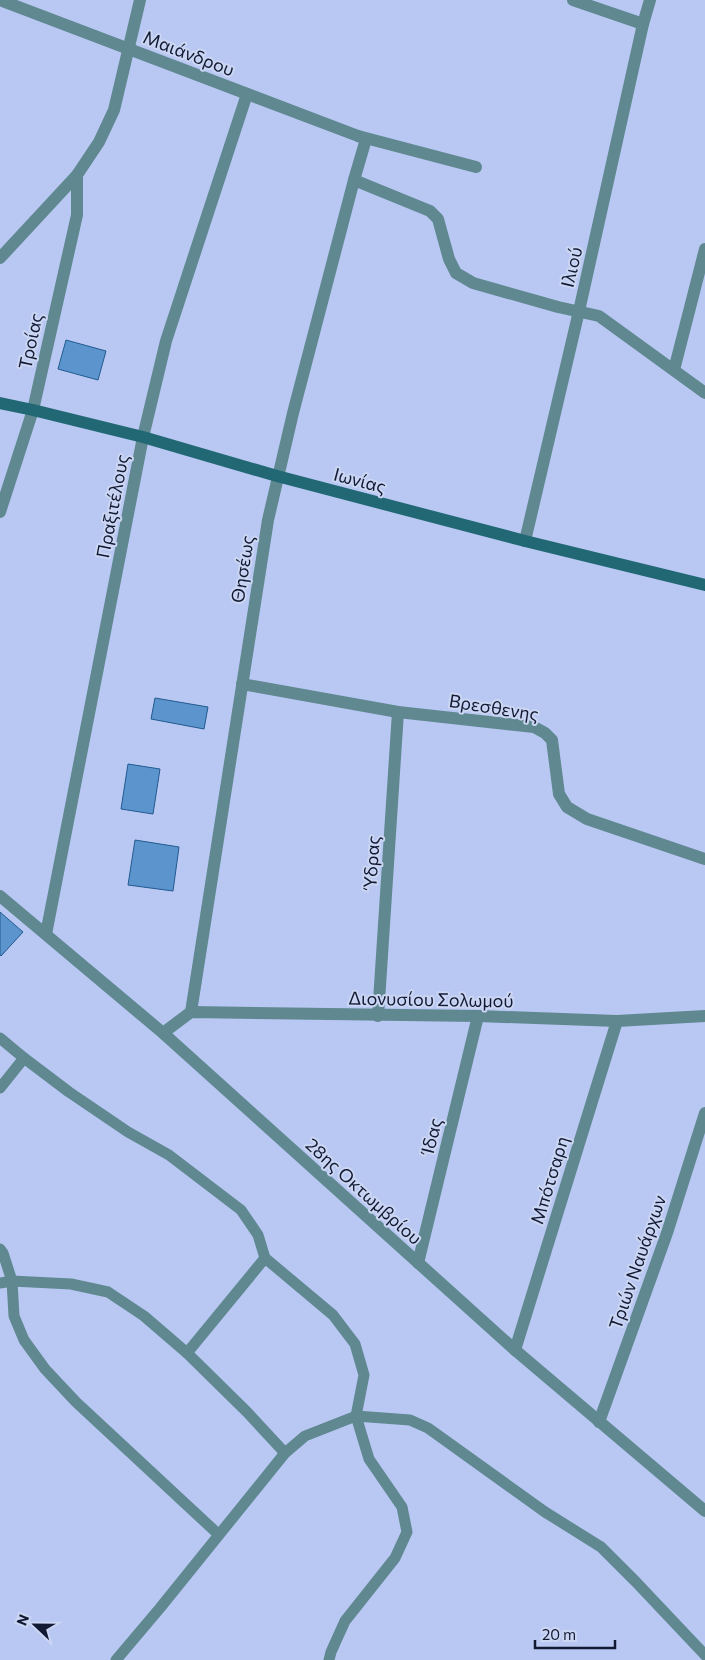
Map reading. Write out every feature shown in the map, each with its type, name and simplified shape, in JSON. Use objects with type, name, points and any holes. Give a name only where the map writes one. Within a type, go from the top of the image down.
[{"type":"main road","name":"Ιωνίας","points":[[2,405],[33,410],[143,437],[277,476],[525,541],[705,585]]},
{"type":"street","name":"Μαιάνδρου","points":[[0,0],[362,138],[476,167]]},
{"type":"street","points":[[0,258],[77,174],[99,142],[114,110],[127,48],[140,0]]},
{"type":"street","points":[[573,0],[643,24]]},
{"type":"street","name":"Ιλιού","points":[[525,541],[650,0]]},
{"type":"street","name":"Πραξιτέλους","points":[[46,934],[143,437],[166,341],[247,94]]},
{"type":"street","name":"Θησέως","points":[[191,1012],[268,520],[277,476],[354,180],[362,138]]},
{"type":"street","name":"Τροίας","points":[[0,512],[33,410],[77,215],[77,174]]},
{"type":"street","points":[[354,180],[430,211],[438,218],[449,259],[456,273],[473,283],[558,307],[599,316],[705,393]]},
{"type":"street","points":[[674,370],[705,248]]},
{"type":"street","name":"Βρεσθενης","points":[[242,684],[398,712],[534,727],[545,733],[552,740],[559,794],[567,807],[587,819],[705,859]]},
{"type":"street","name":"Ύδρας","points":[[378,1016],[398,712]]},
{"type":"street","name":"28ης Οκτωμβρίου","points":[[0,896],[163,1033],[515,1350],[705,1510]]},
{"type":"street","points":[[163,1033],[191,1012]]},
{"type":"street","name":"Διονυσίου Σολωμού","points":[[191,1012],[478,1016],[617,1021],[705,1016]]},
{"type":"street","name":"Ίδας","points":[[418,1263],[478,1016]]},
{"type":"street","name":"Μπότσαρη","points":[[515,1350],[617,1021]]},
{"type":"street","name":"Τριών Ναυάρχων","points":[[599,1422],[667,1233],[705,1113]]},
{"type":"lane","points":[[0,1038],[69,1092],[128,1132],[169,1155],[242,1210],[258,1235],[266,1258],[333,1315],[355,1344],[364,1375],[356,1416],[369,1459],[402,1507],[407,1532],[395,1558],[345,1621],[329,1660]]},
{"type":"lane","points":[[0,1088],[24,1058]]},
{"type":"lane","points":[[0,1250],[3,1253],[12,1280],[14,1316],[24,1340],[45,1369],[76,1402],[218,1534]]},
{"type":"lane","points":[[187,1353],[266,1258]]},
{"type":"lane","points":[[0,1283],[12,1280],[71,1284],[108,1292],[144,1316],[187,1353],[247,1412],[285,1453]]},
{"type":"lane","points":[[116,1660],[285,1453],[304,1436],[356,1416],[410,1420],[428,1428],[545,1512],[601,1547],[705,1655]]},
{"type":"building","points":[[66,340],[106,351],[98,380],[58,369]]},
{"type":"building","points":[[155,698],[208,707],[204,729],[151,719]]},
{"type":"building","points":[[128,764],[160,769],[153,814],[121,809]]},
{"type":"building","points":[[135,840],[179,847],[173,891],[128,885]]},
{"type":"building","points":[[0,912],[23,932],[1,956],[0,955]]}]
